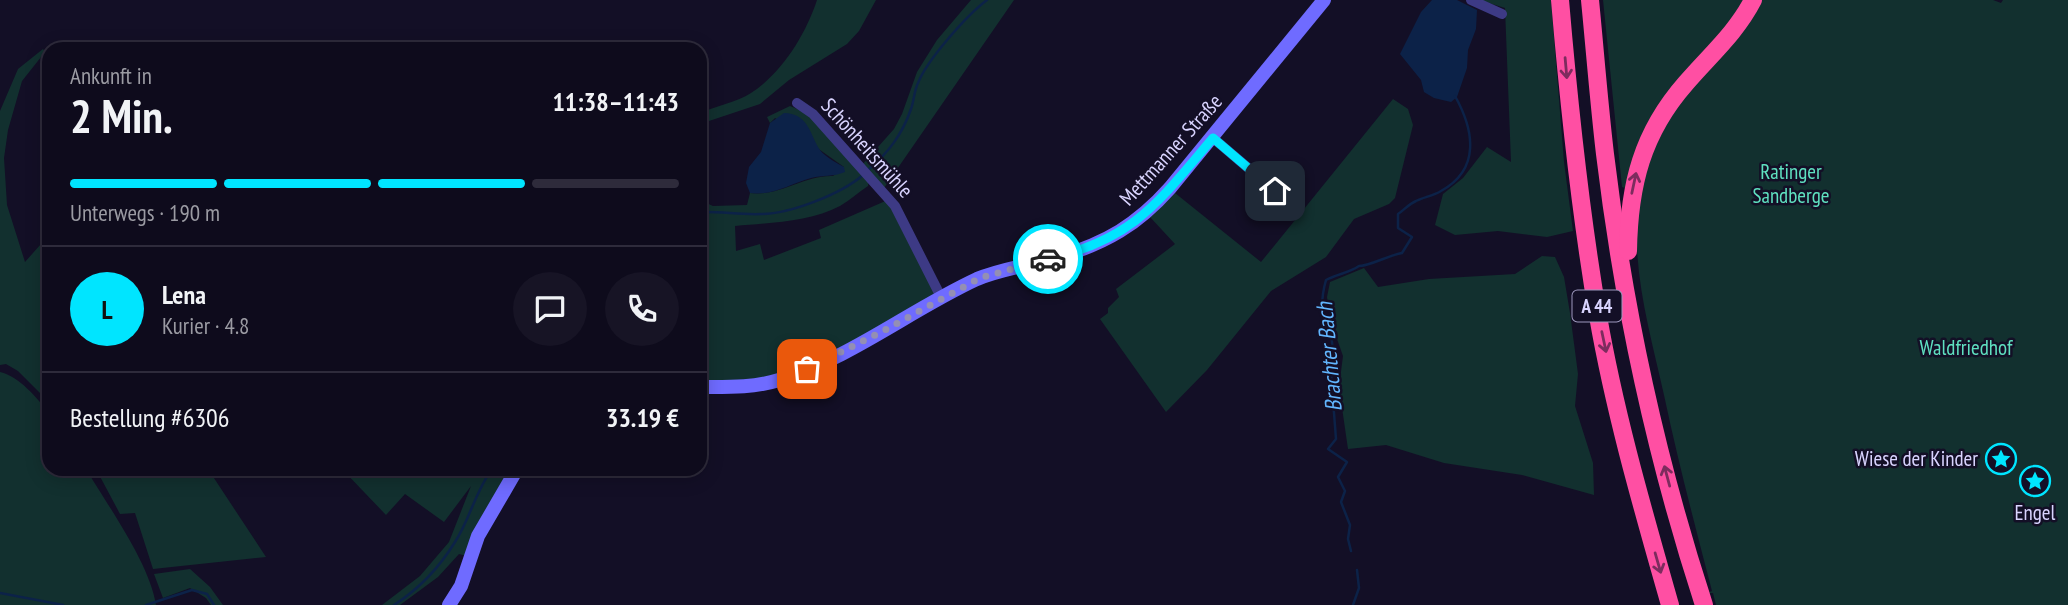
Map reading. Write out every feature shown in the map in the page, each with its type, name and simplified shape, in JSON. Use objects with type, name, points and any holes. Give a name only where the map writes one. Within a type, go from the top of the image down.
[{"type":"highway","name":"A 44","points":[[1560,0],[1573,152],[1599,318],[1631,465],[1670,605]]},
{"type":"highway","name":"A 44","points":[[1590,0],[1605,154],[1628,300],[1661,452],[1704,605]]},
{"type":"highway","points":[[1628,300],[1629,217],[1633,182],[1644,149],[1669,104],[1734,30],[1753,0]]},
{"type":"main road","name":"Mettmanner Straße","points":[[707,387],[743,387],[780,380],[852,348],[980,278],[1059,257],[1123,231],[1155,205],[1213,138],[1324,0]]},
{"type":"main road","points":[[449,605],[461,586],[478,536],[513,476]]},
{"type":"street","points":[[1471,0],[1502,14]]},
{"type":"street","name":"Schönheitsmühle","points":[[797,103],[813,114],[871,176],[906,223],[941,297]]},
{"type":"street","points":[[1213,138],[1275,191]]},
{"type":"green space","points":[[817,0],[876,0],[859,31],[847,44],[789,80],[760,104],[707,122],[707,110],[751,93],[773,75],[792,52]]},
{"type":"green space","points":[[971,0],[1014,0],[884,188],[862,165],[894,129],[917,72],[937,40]]},
{"type":"green space","points":[[1479,0],[1551,0],[1564,162],[1573,231],[1547,237],[1498,231],[1455,235],[1435,225],[1443,194],[1463,178],[1487,147],[1511,162],[1505,8]]},
{"type":"green space","points":[[1603,0],[1748,0],[1709,52],[1628,189],[1622,187]]},
{"type":"green space","name":"Ratinger Sandberge","points":[[1762,0],[1993,0],[2001,3],[2003,0],[2068,0],[2068,605],[1716,605],[1713,593],[1707,593],[1712,591],[1643,301],[1637,237],[1638,206],[1644,175],[1670,117],[1733,43]]},
{"type":"green space","points":[[42,50],[42,56],[22,81],[8,130],[4,158],[7,205],[25,262],[42,243],[42,395],[18,371],[6,364],[0,365],[0,111],[18,69]]},
{"type":"green space","points":[[1393,99],[1408,109],[1413,125],[1395,198],[1389,204],[1354,219],[1326,257],[1271,291],[1207,370],[1166,412],[1100,319],[1108,313],[1108,308],[1119,297],[1116,289],[1175,244],[1150,217],[1175,193],[1261,262]]},
{"type":"green space","points":[[790,106],[812,115],[869,178],[868,186],[840,206],[816,215],[789,221],[735,226],[736,251],[760,244],[764,260],[821,238],[819,230],[890,199],[936,297],[885,328],[769,379],[707,383],[707,203],[713,206],[747,205],[750,193],[771,192],[812,179],[833,176],[844,167],[775,118],[770,123],[767,117]]},
{"type":"green space","points":[[1542,256],[1555,257],[1564,277],[1578,374],[1575,406],[1593,463],[1594,495],[1522,475],[1444,463],[1386,445],[1348,449],[1339,387],[1343,356],[1330,319],[1327,297],[1330,282],[1364,268],[1378,287],[1429,279],[1515,274]]},
{"type":"green space","points":[[0,372],[21,383],[42,405],[42,476],[90,476],[137,554],[146,572],[156,605],[0,605]]},
{"type":"green space","points":[[100,476],[213,476],[266,557],[153,569],[135,513],[120,514]]},
{"type":"green space","points":[[349,476],[510,476],[467,556],[459,554],[438,577],[400,605],[382,605],[420,576],[449,542],[471,486],[444,522],[405,494],[386,515]]},
{"type":"green space","points":[[190,569],[210,587],[223,605],[211,605],[206,598],[190,588],[163,598],[154,574]]},
{"type":"water","points":[[1432,0],[1457,0],[1477,10],[1476,29],[1468,50],[1467,68],[1457,97],[1451,102],[1434,98],[1424,92],[1421,80],[1400,54],[1421,12]]},
{"type":"water","points":[[784,113],[798,116],[809,129],[820,150],[844,167],[845,172],[811,178],[774,191],[750,193],[746,183],[749,167],[761,152],[770,123]]},
{"type":"waterway","points":[[868,170],[899,135],[911,109],[917,86],[930,62],[959,27],[987,0]]},
{"type":"waterway","name":"Brachter Bach","points":[[1351,551],[1348,539],[1350,525],[1341,502],[1345,491],[1338,477],[1347,462],[1328,449],[1336,439],[1331,334],[1324,332],[1322,319],[1324,286],[1330,278],[1402,253],[1412,237],[1398,228],[1398,214],[1413,202],[1441,191],[1463,172],[1470,148],[1469,135],[1455,96]]},
{"type":"waterway","points":[[707,212],[753,214],[786,211],[829,196],[863,175]]},
{"type":"waterway","points":[[394,605],[420,585],[449,552],[488,476]]},
{"type":"waterway","name":"Brachter Bach","points":[[1353,605],[1359,588],[1357,570]]},
{"type":"waterway","points":[[146,605],[192,590],[207,594],[214,605]]},
{"type":"waterway","points":[[0,593],[63,605]]},
{"type":"way so far","points":[[807,369],[980,278],[1048,259]]},
{"type":"place","name":"Wiese der Kinder","points":[[2001,459]]},
{"type":"place","name":"Engel","points":[[2035,481]]},
{"type":"route","points":[[1048,259],[1110,238],[1145,216],[1213,138],[1275,191]]},
{"type":"park label","name":"Waldfriedhof","points":[[1966,348]]}]
